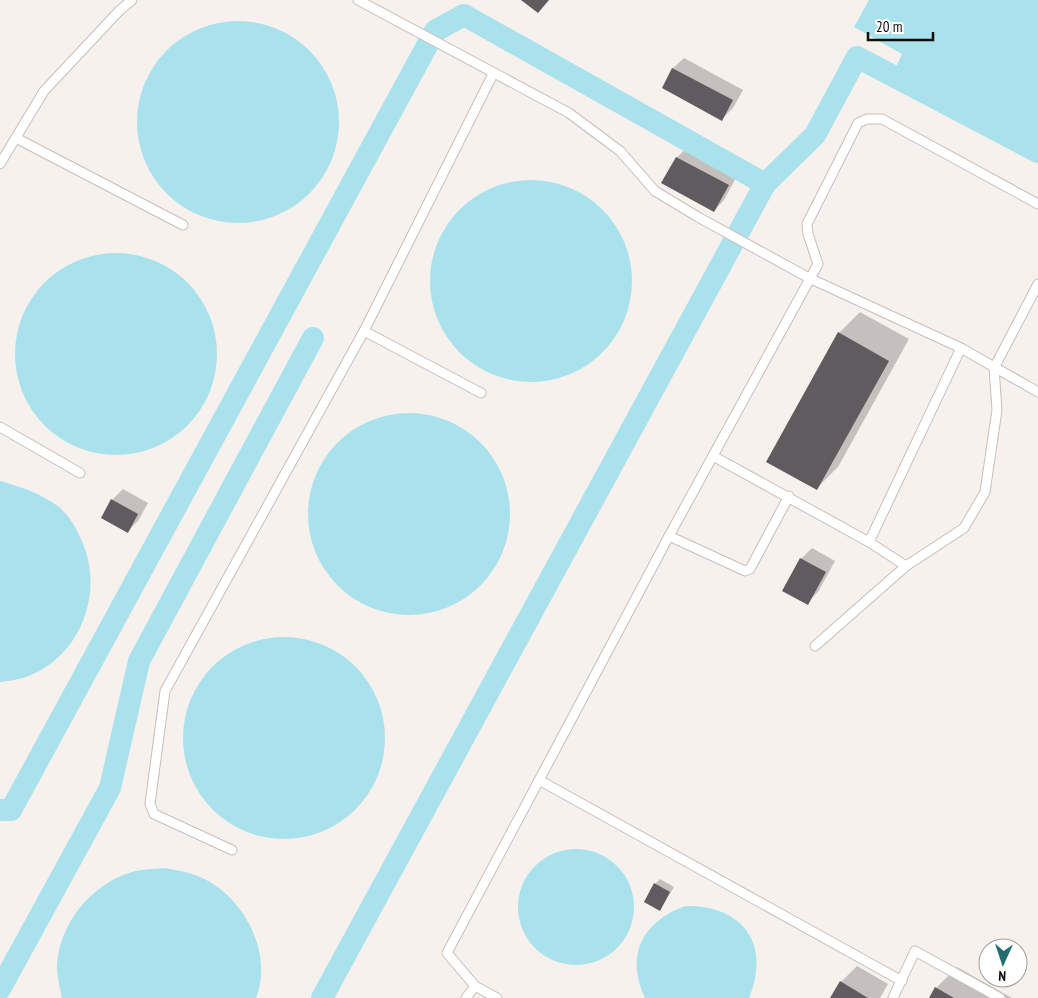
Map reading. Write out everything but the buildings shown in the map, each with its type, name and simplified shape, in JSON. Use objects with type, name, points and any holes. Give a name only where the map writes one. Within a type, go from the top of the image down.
[{"type":"lane","points":[[0,164],[44,91],[119,11],[132,0]]},
{"type":"lane","points":[[358,0],[569,113],[620,151],[655,191],[698,217],[810,278],[961,348],[1038,392]]},
{"type":"lane","points":[[232,850],[154,814],[150,804],[165,691],[364,330],[493,74]]},
{"type":"lane","points":[[497,998],[474,986],[447,953],[669,536],[819,260],[808,234],[807,224],[858,123],[867,119],[882,119],[1038,204]]},
{"type":"lane","points":[[16,138],[183,225]]},
{"type":"lane","points":[[815,646],[906,566],[964,528],[985,492],[997,410],[994,368],[1038,284]]},
{"type":"lane","points":[[364,330],[481,393]]},
{"type":"lane","points":[[869,542],[961,348]]},
{"type":"lane","points":[[0,427],[80,473]]},
{"type":"lane","points":[[713,456],[789,496],[869,542],[906,566]]},
{"type":"lane","points":[[669,536],[745,571],[750,569],[789,496]]},
{"type":"lane","points":[[539,780],[902,981]]},
{"type":"lane","points":[[893,998],[915,951],[1000,998]]},
{"type":"lane","points":[[466,998],[474,986]]},
{"type":"water","points":[[869,0],[1038,0],[1038,140],[1016,140],[893,74],[902,54],[854,27]]},
{"type":"water","points":[[238,21],[258,23],[277,29],[294,38],[316,58],[331,83],[337,102],[339,122],[337,142],[331,161],[322,178],[302,200],[277,215],[258,221],[238,223],[218,221],[199,215],[182,206],[160,186],[145,161],[139,142],[137,122],[139,102],[145,83],[154,66],[174,44],[199,29],[218,23]]},
{"type":"water","points":[[531,180],[551,182],[579,192],[595,203],[609,217],[624,242],[630,261],[632,281],[630,301],[620,329],[609,345],[595,359],[570,374],[551,380],[531,382],[511,380],[483,370],[467,359],[453,345],[438,320],[432,301],[430,281],[432,261],[442,233],[453,217],[467,203],[492,188],[511,182]]},
{"type":"water","points":[[116,253],[136,255],[155,261],[172,270],[194,290],[209,315],[215,334],[217,354],[215,374],[209,393],[200,410],[180,432],[155,447],[136,453],[116,455],[96,453],[77,447],[60,438],[38,418],[23,393],[17,374],[15,354],[17,334],[23,315],[32,298],[52,276],[77,261],[96,255]]},
{"type":"water","points":[[409,413],[429,415],[457,425],[473,436],[487,450],[502,475],[508,494],[510,514],[508,534],[498,562],[487,578],[473,592],[448,607],[429,613],[409,615],[389,613],[361,603],[345,592],[331,578],[316,553],[310,534],[308,514],[310,494],[320,466],[331,450],[345,436],[370,421],[389,415]]},
{"type":"water","points":[[0,481],[38,494],[59,507],[68,516],[79,534],[86,552],[90,571],[90,591],[87,610],[80,628],[70,644],[57,659],[41,670],[23,678],[0,682]]},
{"type":"water","points":[[284,637],[304,639],[332,649],[348,660],[362,674],[377,699],[383,718],[385,738],[383,758],[373,786],[362,802],[348,816],[323,831],[304,837],[284,839],[264,837],[236,827],[220,816],[206,802],[191,777],[185,758],[183,738],[185,718],[195,690],[206,674],[220,660],[245,645],[264,639]]},
{"type":"water","points":[[576,849],[598,854],[617,866],[629,885],[634,907],[629,929],[617,948],[598,960],[576,965],[554,960],[535,948],[523,929],[518,907],[523,885],[535,866],[554,854]]},
{"type":"water","points":[[166,868],[196,875],[229,897],[241,911],[251,927],[258,945],[261,981],[256,998],[62,998],[57,971],[59,951],[63,936],[80,908],[103,886],[117,878],[136,871]]},
{"type":"water","points":[[685,906],[705,907],[723,912],[737,920],[747,931],[754,945],[756,961],[755,979],[749,998],[645,998],[639,982],[637,968],[641,942],[658,921]]},
{"type":"waterway","points":[[0,810],[11,810],[435,31],[464,15],[765,184],[815,135],[857,57],[1038,152]]},
{"type":"waterway","points":[[322,998],[765,184]]},
{"type":"waterway","points":[[0,989],[110,788],[139,661],[313,338]]}]
